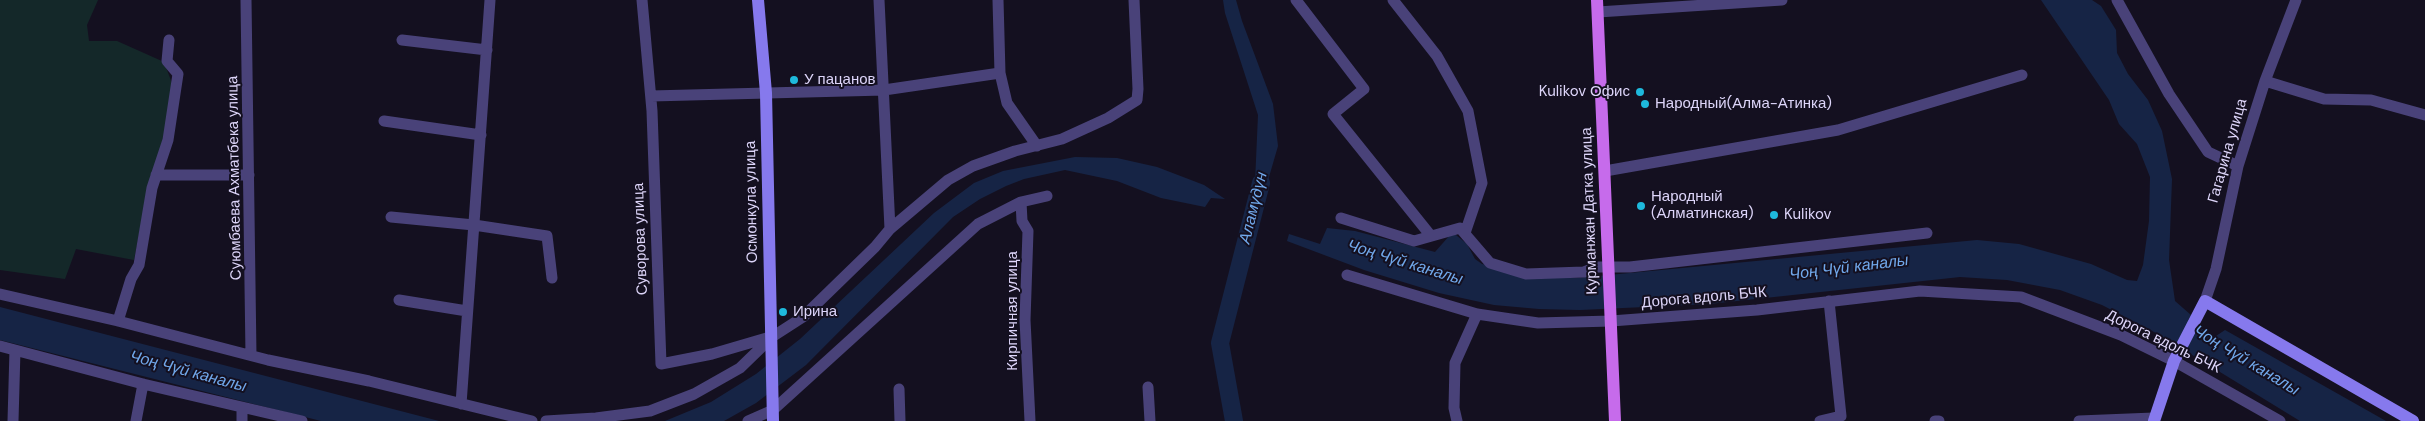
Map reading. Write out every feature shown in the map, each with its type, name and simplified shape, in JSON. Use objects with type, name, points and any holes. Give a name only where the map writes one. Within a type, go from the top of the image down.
[{"type":"main road","name":"Курманжан Датка улица","points":[[1597,6],[1615,421]]},
{"type":"street","name":"Суюмбаева Ахматбека улица","points":[[246,0],[250,175],[251,355]]},
{"type":"street","points":[[460,404],[490,0]]},
{"type":"street","name":"Суворова улица","points":[[642,0],[651,96],[660,364],[772,342]]},
{"type":"street","name":"Осмонкула улица","points":[[758,0],[766,93],[773,412]]},
{"type":"street","points":[[878,0],[890,229]]},
{"type":"street","points":[[998,0],[1000,73],[1007,103],[1037,146]]},
{"type":"street","points":[[546,421],[650,412],[694,394],[740,368],[803,317],[874,248],[890,229],[948,180],[973,166],[1062,139],[1108,118],[1137,100],[1134,0]]},
{"type":"street","points":[[1296,0],[1364,89],[1333,114],[1430,236]]},
{"type":"street","points":[[1393,0],[1437,56],[1468,110],[1482,183],[1464,233]]},
{"type":"street","points":[[1597,6],[1782,0]]},
{"type":"street","points":[[2117,0],[2169,94],[2208,152],[2238,166]]},
{"type":"street","name":"Гагарина улица","points":[[2202,307],[2216,270],[2238,166],[2265,81],[2296,0]]},
{"type":"street","points":[[118,321],[131,279],[139,265],[152,188],[168,140],[178,74],[168,61],[168,40]]},
{"type":"street","points":[[402,40],[487,50]]},
{"type":"street","points":[[651,96],[884,90],[1000,73]]},
{"type":"street","points":[[1605,171],[1838,130],[2022,75]]},
{"type":"street","points":[[2265,81],[2324,99],[2371,100],[2425,115]]},
{"type":"street","points":[[384,121],[481,135]]},
{"type":"street","points":[[156,175],[250,175]]},
{"type":"street","points":[[748,421],[773,412],[978,224],[1021,202],[1047,196]]},
{"type":"street","name":"Кирпичная улица","points":[[1021,202],[1022,221],[1028,231],[1025,320],[1030,421]]},
{"type":"street","points":[[391,217],[474,225],[547,236],[552,278]]},
{"type":"street","points":[[1341,218],[1414,241],[1460,228],[1490,263],[1526,274],[1584,272],[1597,267],[1630,267],[1927,233]]},
{"type":"street","name":"Дорога вдоль БЧК","points":[[1347,274],[1477,314],[1538,323],[1757,310],[1920,291],[2021,296],[2176,357],[2280,421]]},
{"type":"street","points":[[0,294],[532,421]]},
{"type":"street","points":[[399,300],[467,311]]},
{"type":"street","points":[[1820,421],[1841,416],[1829,301]]},
{"type":"street","points":[[2079,421],[2154,420],[2176,357],[2202,307],[2413,421]]},
{"type":"street","points":[[1457,421],[1454,408],[1456,363],[1477,314]]},
{"type":"street","points":[[0,346],[143,384],[302,421]]},
{"type":"street","points":[[13,421],[15,350]]},
{"type":"street","points":[[136,421],[143,384]]},
{"type":"street","points":[[1148,388],[1150,421]]},
{"type":"street","points":[[899,389],[900,421]]},
{"type":"street","points":[[242,407],[242,421]]},
{"type":"green space","points":[[0,0],[98,0],[87,25],[89,41],[117,41],[164,62],[173,86],[166,134],[148,188],[134,260],[76,249],[65,279],[0,270]]},
{"type":"water","points":[[1223,0],[1236,0],[1273,104],[1278,146],[1260,208],[1250,203],[1255,183],[1258,115],[1225,13]]},
{"type":"water","points":[[2041,0],[2092,0],[2101,6],[2116,30],[2117,53],[2128,74],[2148,100],[2162,131],[2172,179],[2169,260],[2175,301],[2191,315],[2184,328],[2210,340],[2225,330],[2386,421],[2300,421],[2158,334],[2102,305],[2060,290],[2007,280],[1960,277],[1709,304],[1580,310],[1539,309],[1494,305],[1439,293],[1364,270],[1287,241],[1289,234],[1320,244],[1327,228],[1355,231],[1435,252],[1450,235],[1456,235],[1467,244],[1475,259],[1482,264],[1539,276],[1577,278],[1977,240],[2019,244],[2091,264],[2127,280],[2137,281],[2143,265],[2149,221],[2150,177],[2137,144],[2119,124],[2109,100]]},
{"type":"water","points":[[1075,157],[1117,158],[1157,167],[1204,185],[1225,199],[1211,198],[1205,207],[1161,198],[1117,181],[1065,170],[1024,179],[1006,186],[980,199],[953,217],[806,365],[756,403],[724,421],[665,421],[711,402],[756,374],[800,339],[934,213],[974,183],[1003,171]]},
{"type":"water","points":[[0,307],[439,421],[321,421],[0,340]]},
{"type":"waterway","name":"Аламүдүн","points":[[1234,421],[1220,343],[1261,183]]},
{"type":"waterway","name":"Чоң Чүй каналы","points":[[2186,325],[2221,346]]},
{"type":"place","name":"У пацанов","points":[[794,80]]},
{"type":"place","name":"Kulikov Офис","points":[[1640,92]]},
{"type":"place","name":"Народный(Алма-Атинка)","points":[[1645,104]]},
{"type":"place","name":"Народный (Алматинская)","points":[[1641,206]]},
{"type":"place","name":"Kulikov","points":[[1774,215]]},
{"type":"place","name":"Ирина","points":[[783,312]]}]
